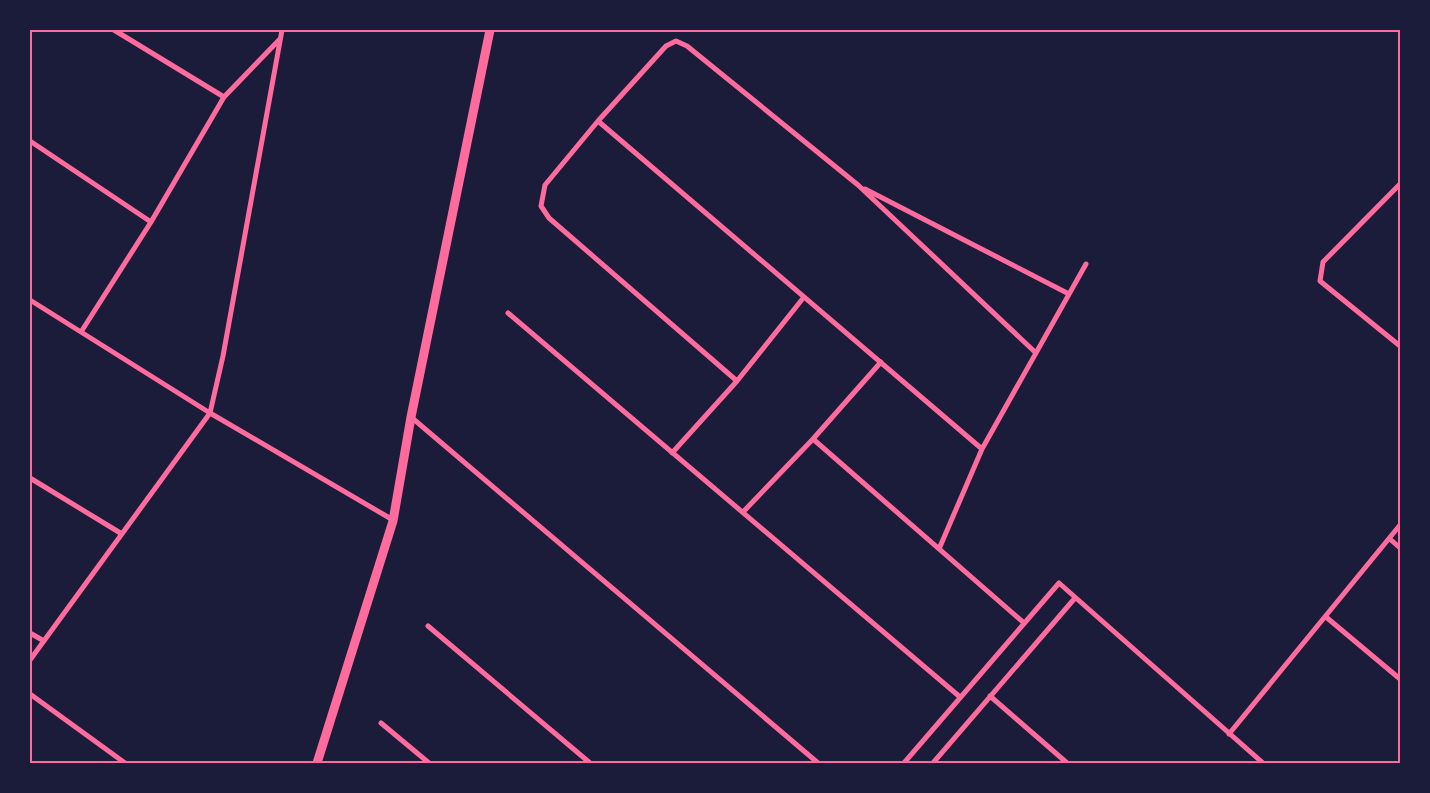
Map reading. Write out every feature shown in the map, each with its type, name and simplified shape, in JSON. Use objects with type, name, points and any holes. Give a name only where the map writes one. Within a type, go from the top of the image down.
[{"type":"street","points":[[114,30],[224,97]]},
{"type":"street","points":[[30,660],[210,413],[223,356],[282,30]]},
{"type":"street","points":[[317,763],[393,521],[412,417],[490,30]]},
{"type":"street","points":[[81,332],[151,222],[224,97],[280,38]]},
{"type":"street","points":[[736,380],[549,218],[541,206],[545,185],[598,121],[666,46],[676,41],[687,46],[858,185],[1036,353]]},
{"type":"street","points":[[598,121],[982,449]]},
{"type":"street","points":[[30,141],[151,222]]},
{"type":"street","points":[[1400,184],[1323,262],[1320,281],[1400,346]]},
{"type":"street","points":[[858,185],[1069,294]]},
{"type":"street","points":[[939,549],[982,449],[1086,264]]},
{"type":"street","points":[[672,452],[736,380],[804,297]]},
{"type":"street","points":[[30,300],[210,413],[393,521]]},
{"type":"street","points":[[508,313],[960,697]]},
{"type":"street","points":[[743,512],[813,439],[881,362]]},
{"type":"street","points":[[412,417],[818,763]]},
{"type":"street","points":[[813,439],[1024,623]]},
{"type":"street","points":[[30,478],[122,534]]},
{"type":"street","points":[[1229,734],[1390,540],[1400,525]]},
{"type":"street","points":[[1390,540],[1400,548]]},
{"type":"street","points":[[904,763],[1059,583],[1262,763]]},
{"type":"street","points":[[933,763],[1075,598]]},
{"type":"street","points":[[1326,618],[1400,679]]},
{"type":"street","points":[[428,626],[590,763]]},
{"type":"street","points":[[30,633],[44,642]]},
{"type":"street","points":[[30,694],[125,763]]},
{"type":"street","points":[[990,696],[1067,763]]},
{"type":"street","points":[[381,723],[429,763]]}]
